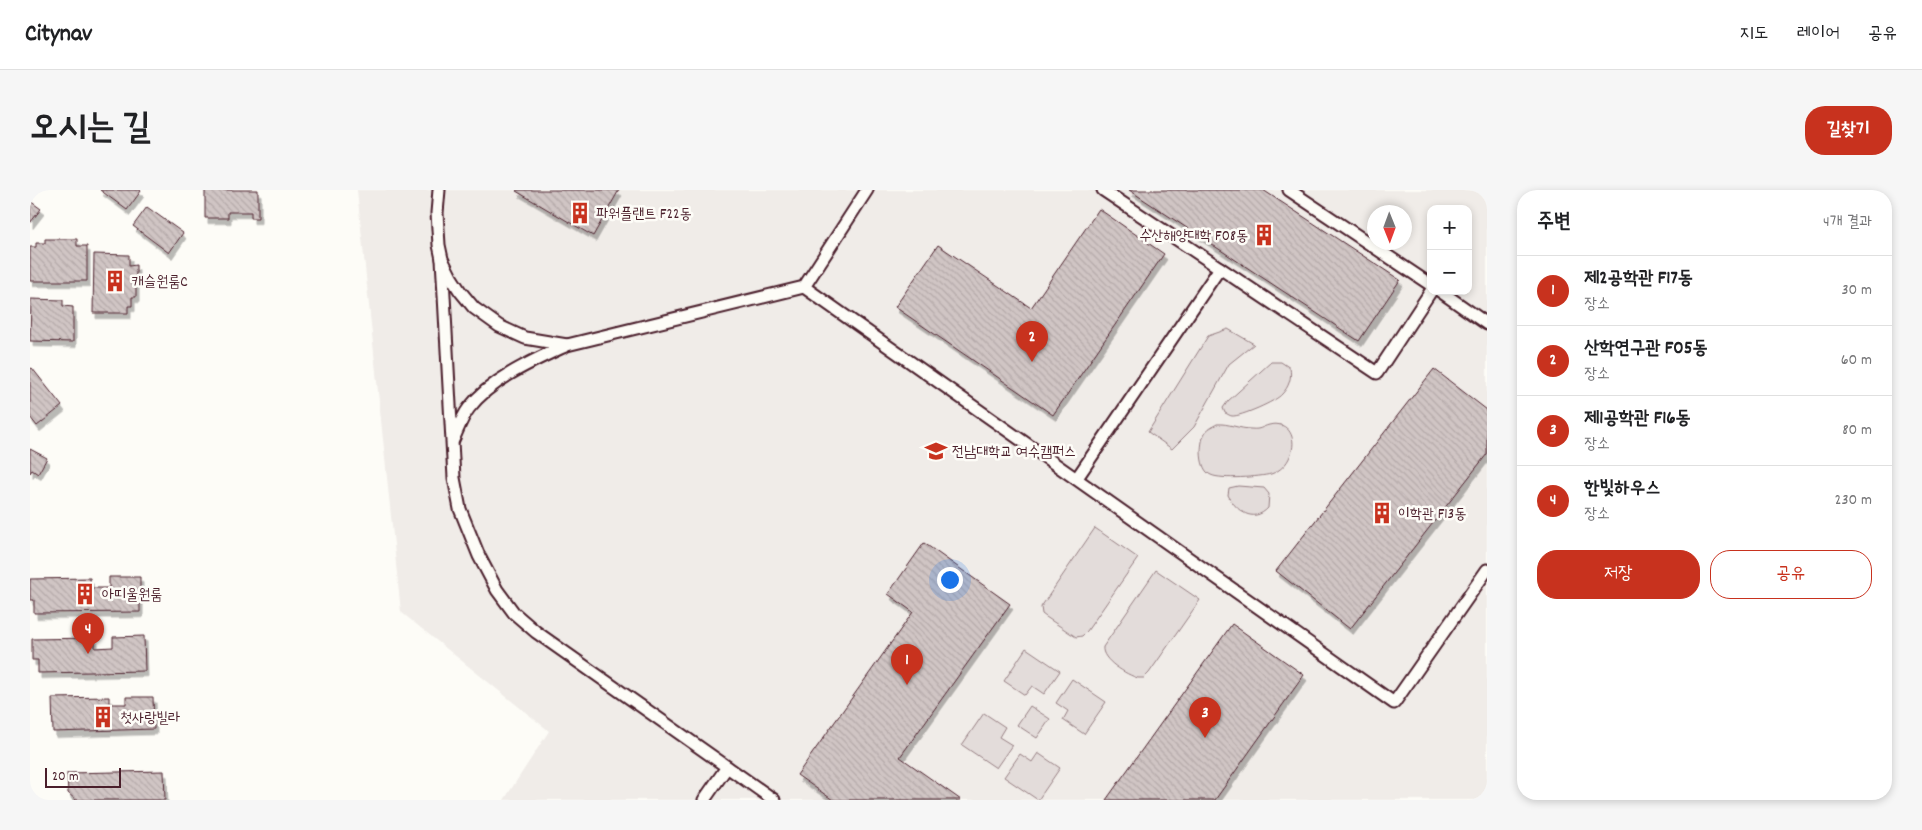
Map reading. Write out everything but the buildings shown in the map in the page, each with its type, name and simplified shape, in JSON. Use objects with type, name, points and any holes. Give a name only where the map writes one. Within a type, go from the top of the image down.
[{"type":"lane","points":[[439,190],[438,221],[442,259],[454,478],[465,524],[487,573],[514,613],[543,638],[774,800]]},
{"type":"lane","points":[[452,441],[469,408],[486,392],[529,363],[567,345],[804,287],[867,190]]},
{"type":"lane","points":[[1103,190],[1377,373],[1428,295]]},
{"type":"lane","points":[[1289,190],[1427,282]]},
{"type":"lane","points":[[442,259],[467,300],[474,308],[499,326],[525,338],[567,345]]},
{"type":"lane","points":[[1077,478],[1220,268]]},
{"type":"lane","points":[[804,287],[1394,703],[1487,570]]},
{"type":"lane","points":[[1446,295],[1487,324]]},
{"type":"lane","points":[[704,800],[727,768]]},
{"type":"shaded area","name":"전남대학교 여수캠퍼스","points":[[357,190],[1487,190],[1487,800],[504,800],[549,731],[401,612]]},
{"type":"shaded area","points":[[1228,329],[1254,344],[1229,364],[1194,427],[1172,449],[1148,432],[1208,336]]},
{"type":"shaded area","points":[[1271,362],[1281,362],[1290,368],[1289,382],[1282,394],[1266,404],[1236,416],[1225,413],[1223,408],[1228,401]]},
{"type":"shaded area","points":[[1217,424],[1254,429],[1276,424],[1282,425],[1287,428],[1292,437],[1293,443],[1289,459],[1280,469],[1266,475],[1231,478],[1211,475],[1204,468],[1201,449],[1206,431]]},
{"type":"shaded area","points":[[1238,486],[1264,488],[1269,494],[1268,508],[1257,515],[1245,514],[1231,501],[1228,495],[1229,488]]},
{"type":"shaded area","points":[[1095,528],[1138,558],[1087,631],[1082,636],[1076,637],[1042,614],[1041,607]]},
{"type":"shaded area","points":[[1156,570],[1200,600],[1149,673],[1144,678],[1138,678],[1110,662],[1103,652],[1103,647]]},
{"type":"shaded area","points":[[1026,648],[1060,671],[1044,694],[1032,686],[1025,695],[1004,681]]},
{"type":"shaded area","points":[[1072,679],[1106,702],[1084,734],[1063,720],[1068,711],[1056,703]]},
{"type":"shaded area","points":[[1030,706],[1050,719],[1037,738],[1017,725]]},
{"type":"shaded area","points":[[984,713],[1005,727],[999,737],[1012,745],[996,768],[962,745]]},
{"type":"shaded area","points":[[1038,753],[1060,768],[1038,800],[1004,777],[1020,754],[1032,762]]},
{"type":"place","name":"파워플랜트 F22동","points":[[580,213]]},
{"type":"place","name":"수산해양대학 F08동","points":[[1264,235]]},
{"type":"place","name":"캐슬원룸C","points":[[115,281]]},
{"type":"place","name":"산학연구관 F05동","points":[[1032,362]]},
{"type":"place","name":"전남대학교 여수캠퍼스","points":[[936,451]]},
{"type":"place","name":"이학관 F13동","points":[[1382,513]]},
{"type":"place","name":"아띠울원룸","points":[[85,594]]},
{"type":"place","name":"한빛하우스","points":[[88,654]]},
{"type":"place","name":"제2공학관 F17동","points":[[907,685]]},
{"type":"place","name":"첫사랑빌라","points":[[103,717]]},
{"type":"place","name":"제1공학관 F16동","points":[[1205,738]]}]
